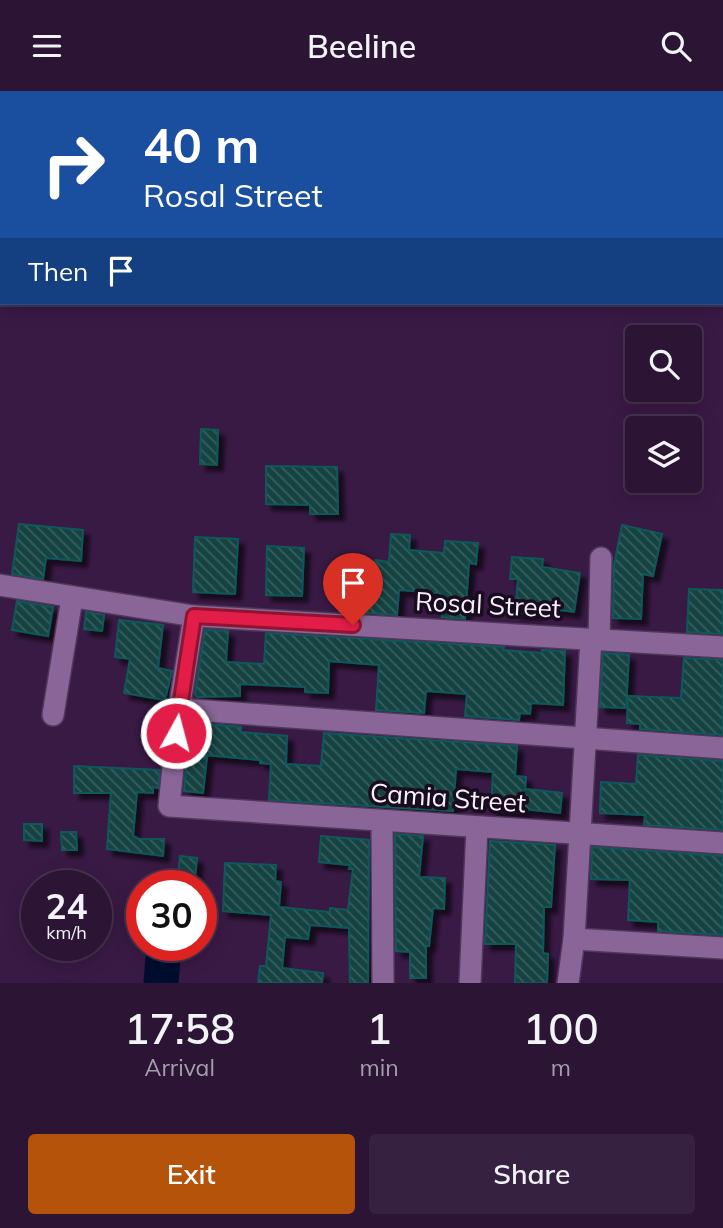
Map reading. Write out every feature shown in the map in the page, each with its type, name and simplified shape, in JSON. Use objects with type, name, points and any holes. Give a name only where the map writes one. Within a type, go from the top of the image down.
[{"type":"street","points":[[568,983],[574,939],[586,739],[601,558]]},
{"type":"street","name":"Rosal Street","points":[[0,585],[72,599],[194,616],[723,647]]},
{"type":"street","points":[[53,715],[72,599]]},
{"type":"street","points":[[194,616],[178,709],[723,748]]},
{"type":"street","name":"Camia Street","points":[[178,709],[169,806],[723,843]]},
{"type":"street","points":[[382,821],[383,983]]},
{"type":"street","points":[[470,983],[477,828]]},
{"type":"street","points":[[574,939],[723,948]]},
{"type":"building","points":[[201,429],[218,430],[217,465],[200,464]]},
{"type":"building","points":[[266,466],[337,467],[338,514],[310,514],[310,505],[266,504]]},
{"type":"building","points":[[19,524],[83,530],[81,561],[46,558],[43,579],[12,574]]},
{"type":"building","points":[[622,525],[662,534],[653,576],[643,574],[641,619],[613,618],[614,565]]},
{"type":"building","points":[[391,534],[410,535],[409,550],[444,553],[445,541],[478,543],[476,564],[469,563],[465,619],[442,617],[440,593],[399,590],[397,615],[339,611],[341,588],[373,590],[375,560],[389,562]]},
{"type":"building","points":[[195,537],[238,539],[235,594],[193,592]]},
{"type":"building","points":[[267,546],[304,548],[302,596],[266,595]]},
{"type":"building","points":[[512,557],[543,559],[542,567],[580,573],[574,612],[536,607],[536,614],[515,613],[518,579],[510,579]]},
{"type":"building","points":[[689,589],[723,590],[723,634],[687,632]]},
{"type":"building","points":[[17,601],[53,607],[48,636],[12,630]]},
{"type":"building","points":[[86,612],[104,615],[102,631],[84,629]]},
{"type":"building","points":[[119,620],[163,625],[158,668],[172,671],[165,700],[124,693],[130,659],[115,657]]},
{"type":"building","points":[[205,630],[228,631],[226,662],[264,664],[266,633],[504,647],[503,650],[542,653],[542,650],[565,651],[563,705],[531,703],[530,714],[520,713],[519,720],[465,716],[467,694],[426,691],[424,713],[376,710],[379,665],[329,661],[328,693],[305,692],[305,687],[240,684],[240,696],[197,697],[195,694]]},
{"type":"building","points":[[603,653],[629,655],[626,708],[600,707]]},
{"type":"building","points":[[684,658],[723,660],[723,735],[640,729],[640,724],[627,723],[628,696],[681,698]]},
{"type":"building","points":[[195,723],[241,727],[241,732],[287,736],[286,764],[321,766],[324,733],[517,746],[515,776],[526,777],[525,789],[562,793],[560,813],[524,809],[523,813],[491,810],[493,772],[456,769],[453,811],[269,800],[271,764],[260,763],[260,760],[194,754]]},
{"type":"building","points":[[187,755],[207,757],[203,793],[184,791]]},
{"type":"building","points":[[638,755],[723,761],[723,830],[644,825],[645,815],[600,813],[601,782],[636,784]]},
{"type":"building","points":[[74,766],[160,770],[158,788],[153,787],[153,793],[137,792],[133,836],[139,839],[164,839],[163,856],[107,849],[111,793],[74,793]]},
{"type":"building","points":[[24,824],[42,824],[42,841],[24,840]]},
{"type":"building","points":[[61,832],[76,832],[77,850],[62,850]]},
{"type":"building","points":[[395,834],[423,836],[419,877],[445,878],[444,909],[433,908],[429,946],[426,946],[426,978],[410,978],[410,952],[396,951]]},
{"type":"building","points":[[321,836],[369,840],[368,983],[350,983],[349,928],[310,925],[308,939],[285,937],[282,968],[323,973],[322,983],[258,983],[260,966],[266,966],[271,915],[223,911],[225,863],[276,865],[275,881],[281,882],[279,907],[330,912],[330,908],[348,910],[353,869],[349,869],[350,865],[319,862]]},
{"type":"building","points":[[490,841],[555,845],[551,907],[544,907],[543,953],[548,954],[547,983],[515,983],[516,944],[485,944]]},
{"type":"building","points":[[592,847],[723,856],[723,935],[658,931],[658,922],[628,920],[630,880],[591,879]]},
{"type":"building","points":[[180,856],[197,858],[196,870],[179,870]]},
{"type":"waterway","points":[[161,983],[163,961]]},
{"type":"route","points":[[176,733],[194,616],[353,625]]}]
